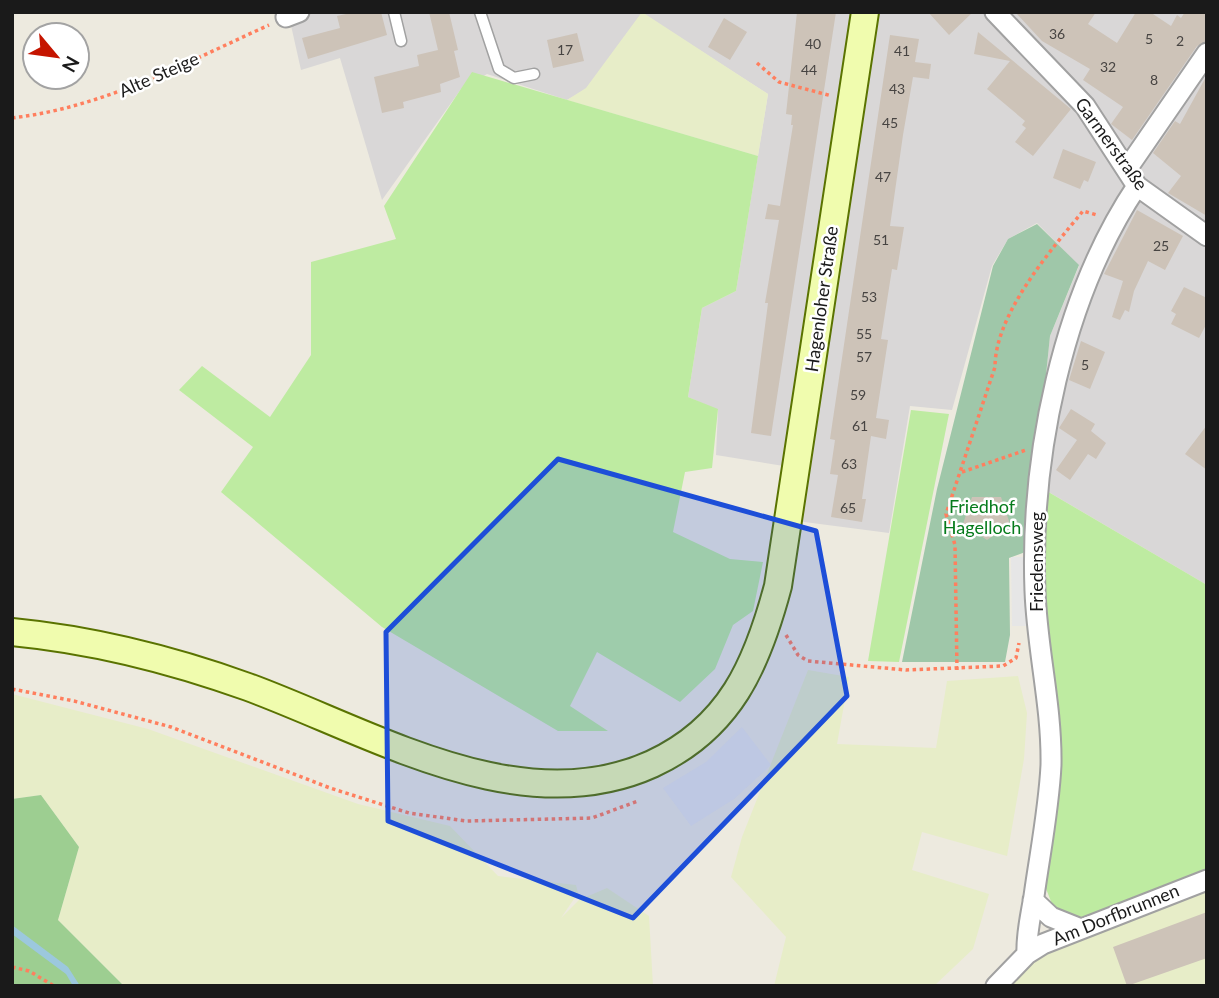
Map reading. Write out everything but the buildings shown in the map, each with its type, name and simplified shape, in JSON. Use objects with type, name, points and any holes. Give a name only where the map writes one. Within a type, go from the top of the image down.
[{"type":"street","name":"Hagenloher Straße","points":[[12,632],[96,643],[149,654],[240,685],[446,763],[504,779],[567,785],[607,779],[643,768],[676,752],[725,708],[743,682],[758,653],[778,586],[865,12]]},
{"type":"street","name":"Garmerstraße","points":[[995,12],[1086,106],[1137,186],[1207,236]]},
{"type":"street","points":[[1127,169],[1207,53]]},
{"type":"street","name":"Friedensweg","points":[[1027,954],[1051,766],[1048,702],[1037,630],[1034,552],[1043,445],[1055,379],[1066,341],[1117,219],[1137,186]]},
{"type":"street","name":"Am Dorfbrunnen","points":[[1027,954],[1081,929],[1207,880]]},
{"type":"street","points":[[1033,900],[1051,917],[1081,929]]},
{"type":"street","points":[[996,986],[1027,954]]},
{"type":"lane","points":[[394,12],[401,41]]},
{"type":"lane","points":[[480,12],[499,69],[514,78],[534,74]]},
{"type":"path","name":"Alte Steige","points":[[12,118],[74,107],[116,94],[292,15]]},
{"type":"path","points":[[757,63],[779,82],[851,100]]},
{"type":"path","points":[[957,670],[955,545],[946,514],[995,367],[995,352],[1029,282],[1083,211],[1117,219]]},
{"type":"path","points":[[962,472],[1043,445]]},
{"type":"path","points":[[769,619],[781,626],[797,655],[808,661],[838,666],[957,670],[1003,666],[1016,658],[1020,640],[1037,630]]},
{"type":"path","points":[[12,689],[74,701],[171,727],[330,788],[409,813],[466,821],[592,818],[638,801]]},
{"type":"path","points":[[12,967],[29,971],[54,986]]},
{"type":"highlighted area","points":[[558,459],[816,531],[847,696],[633,918],[388,821],[386,632]]},
{"type":"shaded area","points":[[288,12],[1207,12],[1207,585],[1035,484],[1050,336],[1079,266],[1037,223],[1008,239],[992,266],[952,410],[910,406],[889,533],[789,520],[796,468],[716,455],[718,410],[688,397],[702,308],[736,291],[768,94],[642,13],[586,89],[567,100],[487,74],[461,89],[382,200],[340,58],[301,70]]},
{"type":"shaded area","points":[[1011,557],[1027,557],[1029,626],[1012,626]]},
{"type":"shaded area","points":[[742,727],[771,765],[734,799],[691,826],[663,788],[706,762]]},
{"type":"green space","points":[[642,12],[768,94],[758,156],[567,100],[586,88]]},
{"type":"green space","points":[[472,72],[758,156],[736,291],[702,308],[688,397],[718,409],[712,468],[685,472],[673,532],[730,559],[763,562],[753,611],[733,625],[715,669],[680,702],[597,652],[570,706],[608,731],[558,731],[382,627],[221,492],[253,447],[179,390],[202,366],[270,417],[311,355],[311,262],[396,239],[384,206]]},
{"type":"green space","name":"Friedhof Hagelloch","points":[[1037,224],[1079,265],[1050,336],[1028,551],[1009,558],[1010,635],[1005,662],[902,662],[937,489],[993,266],[1008,239]]},
{"type":"green space","points":[[911,410],[949,414],[899,662],[868,661]]},
{"type":"green space","points":[[1045,490],[1207,585],[1207,874],[1084,919],[1054,909],[1041,876],[1056,768],[1041,629]]},
{"type":"green space","points":[[808,670],[849,677],[837,744],[936,748],[947,681],[1018,676],[1027,713],[1024,759],[1007,856],[922,832],[912,870],[989,894],[973,949],[934,986],[774,986],[786,937],[731,877],[742,837]]},
{"type":"green space","points":[[12,694],[148,729],[358,804],[450,826],[498,876],[576,885],[578,893],[561,918],[579,900],[607,888],[649,916],[653,986],[124,986],[58,920],[79,847],[41,795],[12,799]]},
{"type":"green space","points":[[41,795],[79,847],[58,920],[124,986],[12,986],[12,799]]},
{"type":"green space","points":[[1207,887],[1207,986],[1004,986],[1031,958]]},
{"type":"water","points":[[12,925],[68,967],[80,986],[73,986],[66,974],[12,934]]}]
